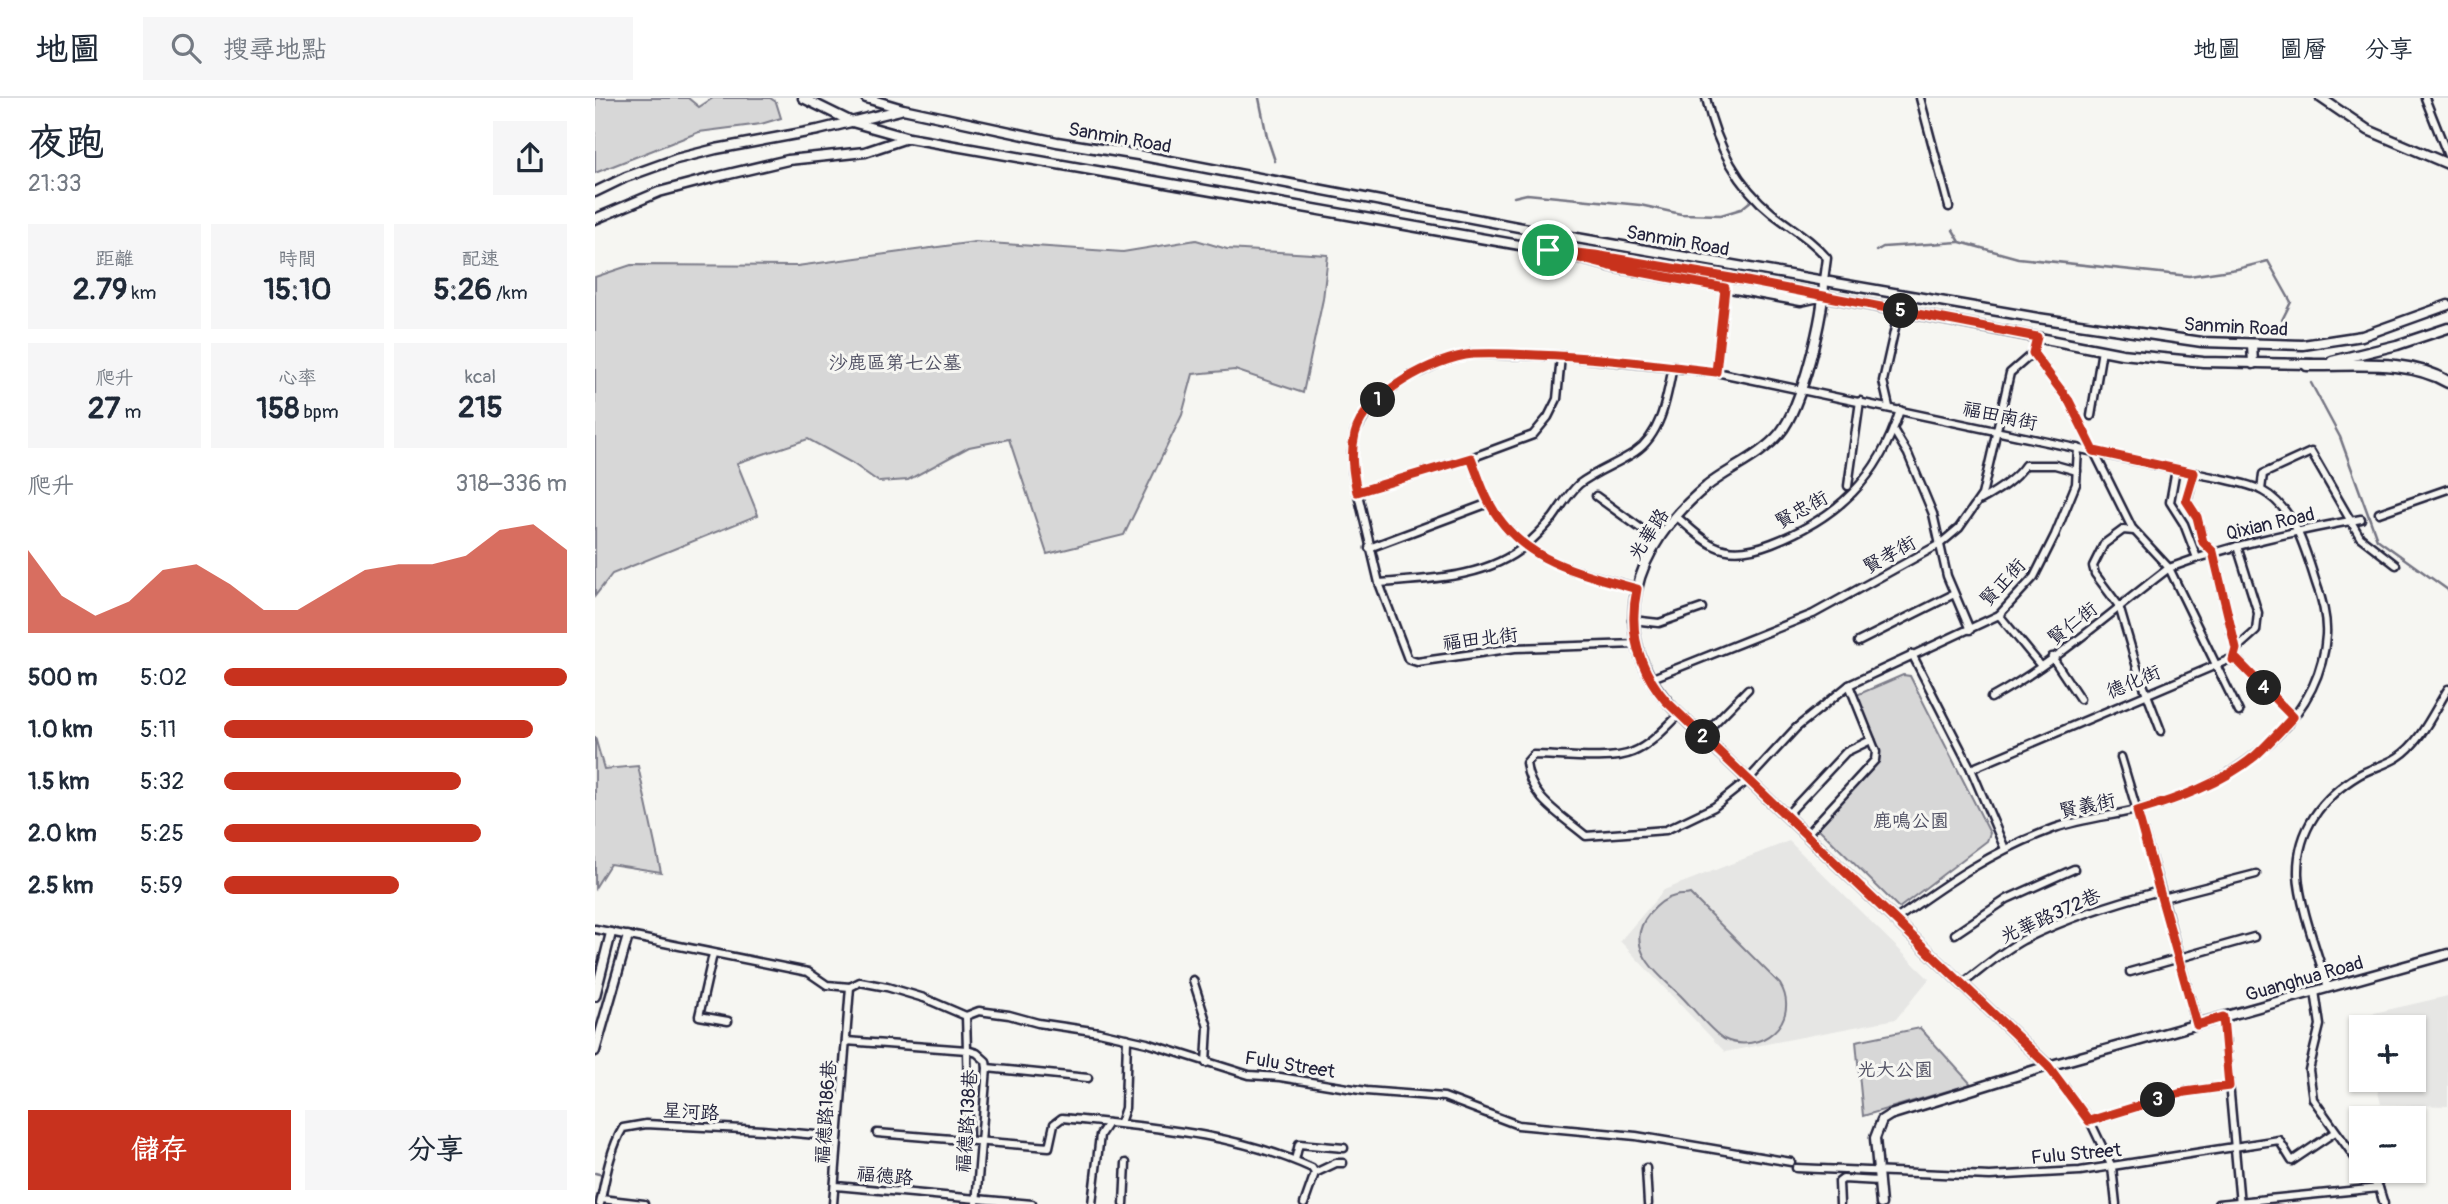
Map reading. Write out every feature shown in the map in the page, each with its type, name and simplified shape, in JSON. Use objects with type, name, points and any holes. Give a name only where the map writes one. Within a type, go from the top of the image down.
[{"type":"main road","points":[[2307,365],[2423,370],[2448,383]]},
{"type":"street","name":"Sanmin Road","points":[[803,98],[870,129],[909,138],[1430,230],[1622,260],[2102,350],[2162,358],[2307,365],[2346,359],[2448,328]]},
{"type":"street","name":"Sanmin Road","points":[[866,98],[903,109],[1057,142],[1433,211],[2038,318],[2202,342],[2303,345],[2362,336],[2448,305]]},
{"type":"street","points":[[1706,98],[1729,164],[1770,211],[1822,252],[1826,258],[1823,280]]},
{"type":"street","points":[[1920,98],[1949,207]]},
{"type":"street","points":[[2321,98],[2368,130],[2448,164]]},
{"type":"street","points":[[2425,98],[2448,156]]},
{"type":"street","name":"Sanmin Road","points":[[595,192],[626,177],[676,159],[903,109]]},
{"type":"street","name":"Sanmin Road","points":[[595,219],[659,192],[712,178],[788,160],[865,152],[909,138]]},
{"type":"street","points":[[1430,230],[1433,211]]},
{"type":"street","name":"Sanmin Road","points":[[1548,250],[1614,267],[1801,301],[1823,297]]},
{"type":"street","name":"光華路","points":[[1823,280],[1823,297],[1802,389],[1793,412],[1780,433],[1761,451],[1707,486],[1658,541],[1643,568],[1637,589],[1632,620],[1637,644],[1650,679],[1666,701],[2048,1066]]},
{"type":"street","points":[[1716,372],[1725,288]]},
{"type":"street","points":[[1889,407],[1883,381],[1899,310]]},
{"type":"street","points":[[2038,318],[2033,353],[2069,401],[2135,531],[2169,568],[2239,712]]},
{"type":"street","points":[[2252,344],[2253,364]]},
{"type":"street","points":[[2091,416],[2102,350]]},
{"type":"street","name":"賢孝街","points":[[1650,679],[1813,614],[1940,544],[1959,528],[1982,495],[2010,373],[2033,353]]},
{"type":"street","name":"福田北街","points":[[1637,644],[1515,648],[1417,662],[1408,659],[1378,583],[1353,474],[1355,432],[1368,411],[1383,394],[1409,377],[1443,361],[1470,354],[1561,356],[1673,366],[1802,389]]},
{"type":"street","points":[[1357,492],[1471,458],[1533,435],[1548,418],[1557,399],[1561,356]]},
{"type":"street","points":[[1378,583],[1472,572],[1525,546],[1551,520],[1577,486],[1636,452],[1655,429],[1666,401],[1673,366]]},
{"type":"street","name":"福田南街","points":[[1802,389],[2176,469],[2261,490]]},
{"type":"street","points":[[1849,486],[1860,401]]},
{"type":"street","name":"賢忠街","points":[[1677,517],[1715,547],[1738,552],[1759,548],[1814,524],[1848,499],[1877,463],[1894,431],[1900,410]]},
{"type":"street","points":[[1894,431],[1908,454],[1933,514],[1954,594],[1970,630]]},
{"type":"street","name":"賢正街","points":[[1680,714],[1650,742],[1632,753],[1606,757],[1533,755],[1526,763],[1527,777],[1535,792],[1586,836],[1666,830],[1714,807],[1748,780],[1795,728],[1849,685],[1999,615],[2033,577],[2055,535],[2076,484],[2078,448]]},
{"type":"street","points":[[2298,530],[2277,504],[2261,490],[2263,474],[2311,452],[2360,537],[2396,565]]},
{"type":"street","points":[[1471,458],[1489,503],[1515,539],[1541,558],[1637,589]]},
{"type":"street","points":[[1977,501],[1998,490],[2025,465],[2055,465],[2077,471]]},
{"type":"street","points":[[2176,469],[2169,502],[2185,524],[2197,558]]},
{"type":"street","points":[[2194,473],[2186,500],[2197,517],[2203,542],[2213,552],[2236,649],[2233,660],[2237,660],[2293,717]]},
{"type":"street","points":[[2378,513],[2448,489]]},
{"type":"street","points":[[1596,496],[1658,541]]},
{"type":"street","points":[[1369,548],[1489,503]]},
{"type":"street","name":"Qixian Road","points":[[2169,568],[2213,552],[2298,530],[2361,519]]},
{"type":"street","points":[[2135,531],[2123,530],[2104,544],[2093,566],[2095,574],[2119,606],[2146,693],[2161,731]]},
{"type":"street","name":"賢義街","points":[[1895,920],[1963,872],[2005,849],[2057,827],[2137,811],[2186,795],[2228,774],[2254,756],[2293,717],[2316,679],[2326,636],[2326,620],[2320,595],[2298,530]]},
{"type":"street","points":[[2236,649],[2256,631],[2259,613],[2237,546]]},
{"type":"street","name":"賢仁街","points":[[1991,698],[2041,666],[2169,568]]},
{"type":"street","points":[[1858,642],[1954,594]]},
{"type":"street","points":[[1632,620],[1659,623],[1702,608]]},
{"type":"street","points":[[1999,615],[2041,666]]},
{"type":"street","points":[[1912,654],[1971,769],[2005,849]]},
{"type":"street","points":[[2053,657],[2080,699]]},
{"type":"street","name":"德化街","points":[[1971,769],[2216,663],[2233,660]]},
{"type":"street","points":[[1806,835],[1875,760],[1876,752],[1849,685]]},
{"type":"street","points":[[1702,736],[1748,689]]},
{"type":"street","points":[[2328,988],[2301,896],[2298,875],[2300,852],[2308,823],[2327,800],[2358,776],[2399,757],[2418,737],[2448,689]]},
{"type":"street","points":[[1786,817],[1846,752],[1871,740]]},
{"type":"street","points":[[2121,757],[2197,1025]]},
{"type":"street","points":[[1955,934],[2007,899],[2074,869]]},
{"type":"street","points":[[2163,898],[2256,874]]},
{"type":"street","name":"光華路372巷","points":[[1962,984],[2023,940],[2092,910],[2159,891]]},
{"type":"street","points":[[595,929],[713,954],[699,1016],[728,1021]]},
{"type":"street","points":[[595,996],[611,933]]},
{"type":"street","points":[[595,1051],[598,1032],[628,936]]},
{"type":"street","points":[[2130,972],[2254,937]]},
{"type":"street","name":"Fulu Street","points":[[713,954],[808,972],[827,985],[850,987],[860,982],[887,988],[924,998],[966,1016],[979,1011],[1127,1038],[1249,1076],[1280,1077],[1366,1091],[1444,1097],[1518,1125],[1636,1136],[1791,1162]]},
{"type":"street","name":"Guanghua Road","points":[[1878,1171],[1875,1139],[1882,1120],[1891,1115],[2048,1066],[2448,954]]},
{"type":"street","points":[[1193,980],[1208,1027],[1206,1063]]},
{"type":"street","name":"福德路186巷","points":[[836,1186],[850,987]]},
{"type":"street","points":[[2315,992],[2320,1025],[2309,1070],[2309,1083],[2313,1100],[2349,1150]]},
{"type":"street","name":"福德路138巷","points":[[966,1016],[967,1050],[982,1056],[987,1068],[976,1201]]},
{"type":"street","points":[[2223,1017],[2240,1203]]},
{"type":"street","points":[[1120,1123],[1125,1108],[1127,1038]]},
{"type":"street","name":"福德路186巷","points":[[846,1041],[967,1050]]},
{"type":"street","points":[[967,1050],[968,1140]]},
{"type":"street","points":[[2048,1066],[2089,1121],[2112,1167],[2116,1204]]},
{"type":"street","points":[[987,1068],[1088,1077]]},
{"type":"street","points":[[2089,1121],[2185,1092],[2229,1086]]},
{"type":"street","points":[[877,1133],[1049,1147],[1054,1124],[1062,1118],[1120,1123],[1221,1137],[1296,1160],[1315,1172]]},
{"type":"street","points":[[1092,1204],[1100,1135],[1108,1123]]},
{"type":"street","name":"星河路","points":[[601,1201],[623,1128],[646,1124],[838,1137]]},
{"type":"street","name":"Fulu Street","points":[[1797,1168],[1990,1176],[2112,1167],[2279,1140],[2292,1161],[2335,1132]]},
{"type":"street","points":[[1296,1160],[1299,1144],[1344,1148]]},
{"type":"street","points":[[1124,1204],[1126,1163]]},
{"type":"street","points":[[1304,1204],[1315,1172],[1336,1163],[1343,1163]]},
{"type":"street","points":[[1646,1168],[1648,1204]]},
{"type":"street","points":[[1878,1171],[1881,1204]]},
{"type":"street","points":[[1840,1204],[1839,1182],[1843,1179],[1879,1181]]},
{"type":"street","points":[[595,1181],[604,1185]]},
{"type":"street","points":[[2375,1183],[2384,1204]]},
{"type":"street","name":"福德路","points":[[833,1204],[836,1186],[976,1201],[1032,1204]]},
{"type":"street","points":[[2218,1204],[2379,1188]]},
{"type":"street","points":[[601,1201],[643,1204]]},
{"type":"shaded area","points":[[1789,841],[1929,979],[1896,1019],[1725,1052],[1620,941],[1664,890]]},
{"type":"shaded area","points":[[2448,996],[2448,1106],[2381,1104],[2378,1092],[2426,1092],[2426,1015],[2365,1015]]},
{"type":"green space","points":[[595,98],[688,98],[699,107],[713,98],[770,98],[776,102],[781,118],[761,124],[699,132],[595,173]]},
{"type":"green space","name":"沙鹿區第七公墓","points":[[1196,240],[1227,249],[1328,255],[1323,299],[1303,393],[1235,370],[1193,374],[1182,415],[1124,535],[1047,554],[1009,439],[969,447],[908,480],[879,482],[852,463],[808,439],[737,463],[758,515],[612,574],[595,596],[595,277],[631,265],[797,266],[975,242],[1123,252]]},
{"type":"green space","name":"鹿鳴公園","points":[[1903,675],[1910,676],[1990,833],[1987,841],[1899,908],[1818,828],[1869,772],[1873,749],[1852,697]]},
{"type":"green space","points":[[595,737],[604,769],[638,766],[661,872],[610,864],[595,888]]},
{"type":"green space","points":[[1690,894],[1780,984],[1786,1011],[1774,1032],[1763,1039],[1738,1043],[1719,1036],[1655,970],[1641,949],[1641,926],[1649,914],[1668,899]]},
{"type":"green space","name":"光大公園","points":[[1920,1028],[1971,1084],[1863,1116],[1856,1041]]},
{"type":"waterway","points":[[1259,98],[1275,161]]},
{"type":"waterway","points":[[1514,197],[1527,194],[1640,205],[1681,214],[1721,215],[1741,209],[1752,200]]},
{"type":"waterway","points":[[1953,230],[1960,242],[2018,258],[2189,276],[2268,261],[2291,302],[2282,320]]},
{"type":"waterway","points":[[1876,251],[1883,247],[1959,242]]},
{"type":"waterway","points":[[2311,383],[2340,437],[2377,539],[2448,590]]},
{"type":"waterway","points":[[595,1173],[603,1175]]},
{"type":"route","points":[[1548,250],[1595,255],[1731,278],[2037,337],[2033,353],[2069,401],[2094,451],[2194,473],[2186,500],[2197,517],[2203,542],[2213,552],[2236,649],[2233,660],[2237,660],[2293,717],[2254,756],[2228,774],[2186,795],[2137,811],[2197,1025],[2223,1017],[2229,1086],[2185,1092],[2089,1121],[2048,1066],[1666,701],[1650,679],[1633,631],[1633,604],[1637,589],[1541,558],[1515,539],[1489,503],[1471,458],[1357,492],[1352,451],[1355,432],[1368,411],[1383,394],[1409,377],[1443,361],[1470,354],[1561,356],[1716,372],[1725,288],[1614,267],[1548,250]]}]
